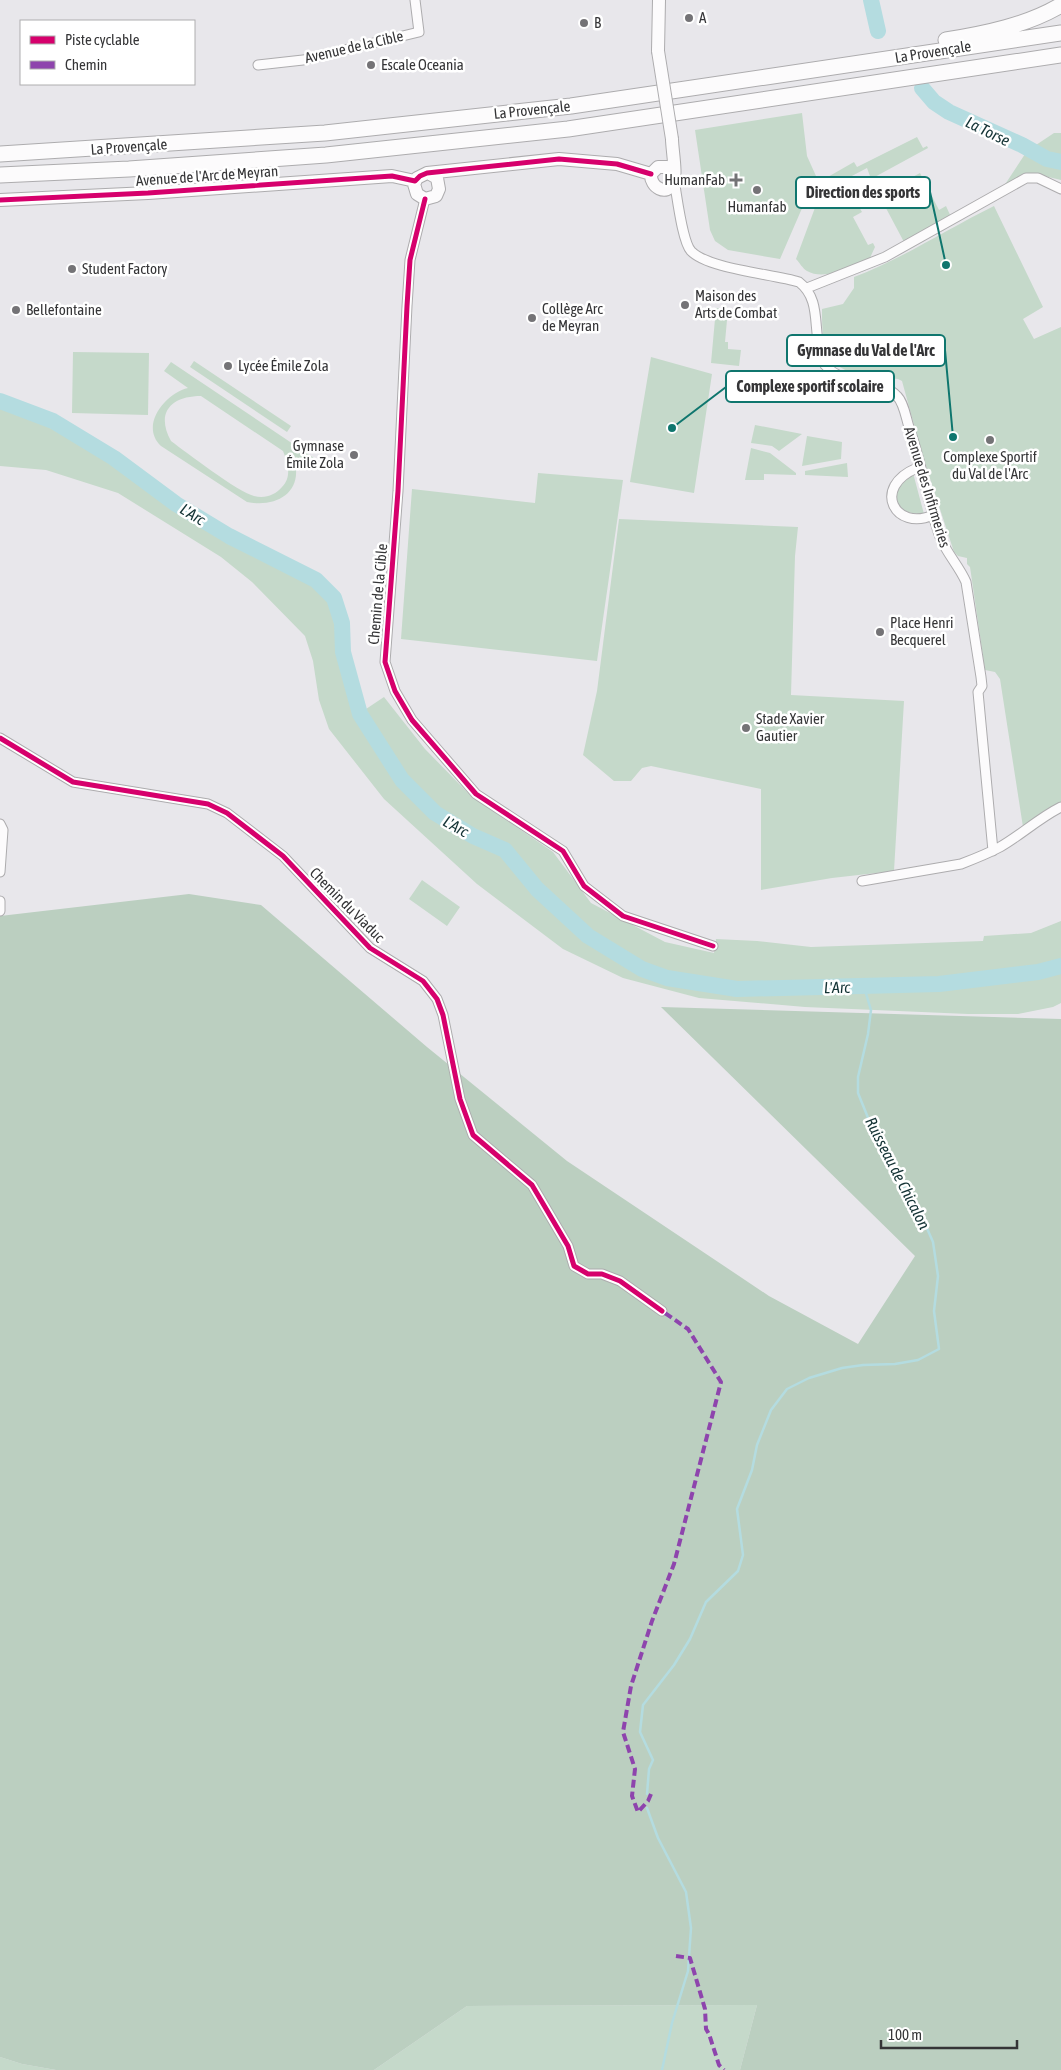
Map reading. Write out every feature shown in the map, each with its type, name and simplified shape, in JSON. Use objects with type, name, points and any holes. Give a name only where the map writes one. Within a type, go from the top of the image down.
[{"type":"highway","points":[[750,80],[865,52],[950,39],[999,29],[1045,15],[1061,5]]},
{"type":"highway","name":"La Provençale","points":[[0,154],[325,133],[571,106],[1061,33]]},
{"type":"highway","name":"La Provençale","points":[[0,175],[260,160],[559,130],[1061,55]]},
{"type":"highway","points":[[984,67],[1061,63]]},
{"type":"main road","points":[[651,174],[653,184],[661,190],[671,186],[672,145],[658,51],[659,0]]},
{"type":"main road","points":[[464,171],[450,177],[440,186],[436,196],[425,199],[415,192],[415,181],[423,174],[464,171],[559,159],[617,164],[651,174]]},
{"type":"main road","points":[[651,174],[658,167],[671,173]]},
{"type":"main road","points":[[430,174],[437,178],[440,186]]},
{"type":"main road","name":"Avenue de l'Arc de Meyran","points":[[0,200],[148,193],[392,176],[415,181]]},
{"type":"street","name":"Avenue de la Cible","points":[[258,65],[303,60],[419,32],[415,0]]},
{"type":"street","points":[[671,173],[684,237],[691,251],[710,263],[784,277],[798,282],[807,288],[885,257],[1026,178],[1038,178],[1061,189]]},
{"type":"street","points":[[661,190],[678,204]]},
{"type":"street","name":"Chemin de la Cible","points":[[425,199],[410,260],[398,491],[385,662],[395,691],[412,720],[476,794],[563,851],[584,886],[623,916],[713,946]]},
{"type":"street","name":"Avenue des Infirmeries","points":[[807,288],[815,304],[817,339],[825,365],[847,380],[883,386],[898,397],[919,460],[933,515],[948,555],[962,572],[966,582],[982,686],[978,692],[993,850]]},
{"type":"street","points":[[919,460],[917,468],[909,470],[894,483],[892,498],[897,510],[905,517],[917,518],[933,515]]},
{"type":"street","name":"Chemin du Viaduc","points":[[0,738],[73,782],[98,788],[208,804],[227,813],[283,856],[370,948],[423,981],[437,999],[443,1015],[460,1099],[473,1135],[532,1185],[568,1246],[574,1266],[588,1274],[602,1274],[620,1281],[662,1311]]},
{"type":"street","points":[[862,881],[960,864],[993,850],[1061,806]]},
{"type":"street","points":[[0,824],[3,830],[0,872]]},
{"type":"street","points":[[0,901],[0,911]]},
{"type":"green space","name":"Humanfab","points":[[802,113],[807,156],[816,176],[780,259],[728,250],[715,241],[710,230],[695,130]]},
{"type":"green space","points":[[1054,133],[1061,133],[1061,180],[1040,175],[1002,189],[1027,151]]},
{"type":"green space","points":[[917,137],[923,148],[927,146],[928,148],[871,179],[867,168],[831,187],[836,196],[849,190],[862,212],[853,217],[868,245],[873,243],[875,247],[869,260],[830,274],[814,274],[806,270],[796,259],[826,178],[854,162],[857,167]]},
{"type":"green space","points":[[920,173],[939,210],[946,206],[951,217],[904,242],[879,195]]},
{"type":"green space","name":"Complexe Sportif du Val de l'Arc","points":[[994,206],[1043,307],[1023,319],[1034,339],[1061,327],[1061,803],[1044,811],[1023,827],[1000,679],[995,672],[985,670],[970,567],[967,564],[967,558],[958,556],[954,552],[922,454],[902,381],[862,375],[839,366],[831,358],[826,347],[822,309],[843,304],[854,288],[854,277],[907,253]]},
{"type":"green space","points":[[716,308],[728,309],[725,342],[728,342],[728,349],[741,350],[739,366],[711,363]]},
{"type":"green space","points":[[73,352],[149,353],[148,415],[72,413]]},
{"type":"green space","points":[[651,357],[712,374],[694,493],[630,482]]},
{"type":"green space","points":[[194,361],[291,426],[287,432],[190,367]]},
{"type":"green space","points":[[171,362],[317,460],[312,470],[294,459],[295,480],[286,495],[278,500],[268,502],[247,502],[161,446],[155,438],[153,429],[158,411],[171,396],[188,388],[164,371]],"holes":[[[201,396],[283,451],[288,470],[285,483],[270,496],[254,496],[225,480],[171,441],[165,422],[166,414],[169,408],[182,399]]]},
{"type":"green space","points":[[0,401],[53,421],[114,458],[176,504],[238,541],[316,580],[334,598],[342,623],[343,652],[360,713],[384,697],[425,749],[471,796],[553,852],[591,903],[665,942],[714,953],[716,939],[811,947],[983,941],[984,936],[1031,933],[1061,921],[1061,1003],[1053,1007],[1018,1014],[968,1014],[805,1007],[699,998],[623,978],[563,949],[477,884],[384,799],[329,729],[319,700],[313,661],[305,636],[252,582],[221,557],[118,493],[46,470],[0,466]]},
{"type":"green space","points":[[755,425],[802,434],[779,451],[772,446],[751,443]]},
{"type":"green space","points":[[807,436],[842,442],[841,459],[802,466]]},
{"type":"green space","points":[[751,448],[770,453],[796,473],[796,475],[764,474],[764,480],[745,480]]},
{"type":"green space","points":[[847,463],[848,477],[805,475],[805,471]]},
{"type":"green space","points":[[538,473],[623,480],[597,661],[401,639],[412,489],[535,503]]},
{"type":"green space","points":[[913,473],[924,514],[916,514],[904,510],[898,503],[897,490],[899,482]]},
{"type":"green space","name":"Stade Xavier Gautier","points":[[619,519],[798,527],[795,556],[791,695],[904,701],[894,871],[832,878],[761,890],[761,789],[651,766],[642,768],[631,781],[614,781],[583,755],[597,691]]},
{"type":"green space","points":[[422,880],[460,907],[447,926],[409,899]]},
{"type":"green space","points":[[189,894],[261,905],[427,1047],[567,1161],[769,1296],[858,1344],[915,1256],[661,1007],[1061,1019],[1061,2070],[740,2070],[757,2005],[467,2006],[374,2070],[56,2070],[22,2064],[0,2057],[0,916]]},
{"type":"green space","points":[[757,2005],[740,2070],[374,2070],[467,2006]]},
{"type":"green space","points":[[0,2057],[22,2064],[56,2070],[0,2070]]},
{"type":"waterway","name":"La Torse","points":[[871,0],[878,31]]},
{"type":"waterway","name":"La Torse","points":[[922,88],[934,102],[949,112],[1022,145],[1047,159],[1061,162]]},
{"type":"waterway","name":"L'Arc","points":[[0,401],[53,421],[114,458],[176,504],[229,536],[316,580],[334,598],[342,623],[343,652],[360,714],[402,780],[435,813],[473,836],[505,850],[537,889],[588,936],[642,969],[667,978],[737,989],[939,984],[1038,972],[1061,966]]},
{"type":"waterway","name":"Ruisseau de Chicalon","points":[[647,1794],[649,1769],[653,1760],[640,1732],[643,1705],[674,1665],[690,1639],[706,1602],[738,1571],[743,1555],[737,1509],[752,1470],[757,1445],[771,1410],[787,1389],[809,1378],[842,1368],[895,1364],[918,1360],[939,1349],[934,1311],[938,1276],[933,1242],[922,1217],[877,1140],[858,1093],[858,1077],[868,1034],[871,1010],[864,987]]},
{"type":"waterway","name":"Ruisseau de Chicalon","points":[[647,1808],[658,1838],[686,1892],[691,1928],[688,1971],[672,2023],[662,2070]]},
{"type":"marked path","points":[[651,1794],[648,1801],[638,1812],[632,1796],[635,1769],[623,1732],[631,1686],[652,1621],[674,1564],[721,1382],[688,1329],[662,1311]]},
{"type":"marked path","points":[[676,1956],[690,1958],[705,2009],[706,2029],[719,2065],[724,2070]]},
{"type":"cycle path","points":[[0,200],[148,193],[392,176],[415,181],[427,173],[559,159],[617,164],[651,174]]},
{"type":"cycle path","points":[[425,199],[410,260],[398,491],[385,662],[395,691],[412,720],[476,794],[563,851],[584,886],[623,916],[713,946]]},
{"type":"cycle path","points":[[0,738],[73,782],[208,804],[227,813],[283,856],[370,948],[423,981],[437,999],[443,1015],[460,1099],[473,1135],[532,1185],[568,1246],[574,1266],[588,1274],[602,1274],[620,1281],[662,1311]]},
{"type":"place","name":"A","points":[[689,18]]},
{"type":"place","name":"B","points":[[584,23]]},
{"type":"place","name":"Escale Oceania","points":[[371,65]]},
{"type":"place","name":"HumanFab","points":[[736,180]]},
{"type":"place","name":"Humanfab","points":[[757,190]]},
{"type":"place","name":"Direction des sports","points":[[946,265]]},
{"type":"place","name":"Student Factory","points":[[72,269]]},
{"type":"place","name":"Maison des Arts de Combat","points":[[685,305]]},
{"type":"place","name":"Bellefontaine","points":[[16,310]]},
{"type":"place","name":"Collège Arc de Meyran","points":[[532,318]]},
{"type":"place","name":"Lycée Émile Zola","points":[[228,366]]},
{"type":"place","name":"Complexe sportif scolaire","points":[[672,428]]},
{"type":"place","name":"Gymnase du Val de l'Arc","points":[[953,437]]},
{"type":"place","name":"Complexe Sportif du Val de l'Arc","points":[[990,440]]},
{"type":"place","name":"Gymnase Émile Zola","points":[[354,455]]},
{"type":"place","name":"Place Henri Becquerel","points":[[880,632]]},
{"type":"place","name":"Stade Xavier Gautier","points":[[746,728]]}]
